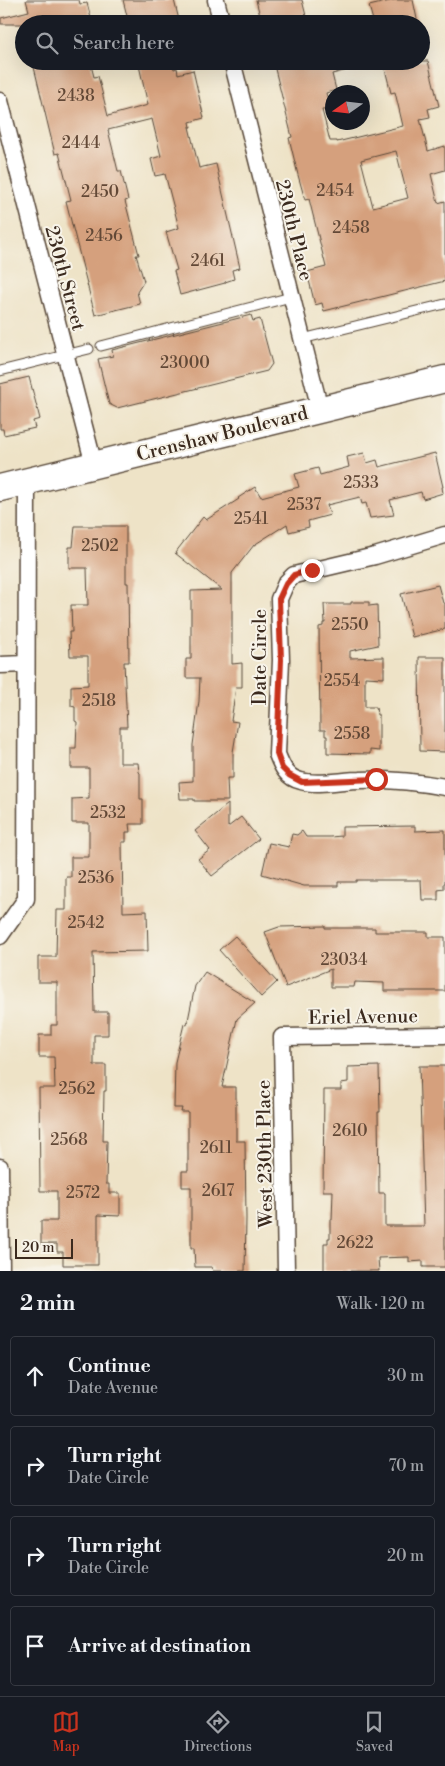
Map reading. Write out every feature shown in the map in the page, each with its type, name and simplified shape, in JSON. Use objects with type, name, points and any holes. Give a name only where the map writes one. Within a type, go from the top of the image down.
[{"type":"main road","name":"Crenshaw Boulevard","points":[[0,488],[445,379]]},
{"type":"street","points":[[216,0],[220,15]]},
{"type":"street","name":"230th Place","points":[[234,70],[320,409]]},
{"type":"street","name":"230th Street","points":[[0,101],[94,465]]},
{"type":"street","points":[[0,936],[26,899],[27,480]]},
{"type":"street","name":"Date Circle","points":[[445,535],[375,556],[294,575],[286,584],[279,599],[281,660],[277,754],[282,768],[289,775],[302,782],[376,779],[445,786]]},
{"type":"street","points":[[0,665],[26,664]]},
{"type":"street","name":"Eriel Avenue","points":[[282,1037],[445,1035]]},
{"type":"street","name":"West 230th Place","points":[[282,1037],[286,1271]]},
{"type":"street","points":[[0,1167],[1,1271]]},
{"type":"lane","points":[[101,346],[292,297]]},
{"type":"lane","points":[[302,339],[445,304]]},
{"type":"lane","points":[[0,371],[89,349]]},
{"type":"building","points":[[26,0],[79,0],[80,4],[87,3],[90,15],[15,15],[15,24],[1,24],[1,18],[29,11]]},
{"type":"building","points":[[123,0],[174,0],[178,15],[127,15]]},
{"type":"building","points":[[256,0],[302,0],[306,15],[260,15]]},
{"type":"building","points":[[394,0],[413,0],[416,15],[372,15],[369,6]]},
{"type":"building","points":[[430,69],[439,106],[428,109],[430,117],[420,119],[428,151],[445,146],[445,170],[431,174],[438,203],[445,201],[445,281],[324,311],[322,303],[315,305],[307,272],[326,267],[309,199],[305,200],[289,138],[292,137],[275,70],[347,70],[332,74],[335,85],[325,85],[325,110],[322,110],[325,130],[327,130],[330,141],[337,142],[403,126],[395,92],[391,93],[385,70]],"holes":[[[396,151],[408,198],[373,207],[361,160]]]},
{"type":"building","points":[[35,70],[92,70],[94,77],[98,76],[108,116],[148,105],[140,70],[177,70],[178,74],[193,70],[204,118],[190,122],[191,127],[189,127],[199,168],[216,164],[240,268],[232,270],[234,279],[180,295],[174,271],[177,270],[166,232],[179,228],[165,174],[155,176],[151,159],[161,156],[152,119],[108,130],[118,171],[121,171],[128,200],[125,201],[139,255],[136,255],[144,281],[137,292],[140,304],[95,315],[66,201],[71,200],[59,153],[55,154]]},
{"type":"building","points":[[251,315],[253,321],[260,319],[272,364],[267,371],[117,408],[109,404],[98,359],[113,356],[112,350]]},
{"type":"building","points":[[29,377],[40,419],[33,421],[35,428],[4,435],[3,429],[0,429],[0,384]]},
{"type":"building","points":[[364,453],[367,463],[377,460],[379,467],[435,453],[443,493],[423,499],[421,492],[390,500],[394,515],[370,518],[366,503],[362,504],[360,497],[327,505],[330,515],[308,521],[309,527],[289,532],[287,524],[254,545],[232,573],[232,664],[242,663],[242,687],[236,687],[231,721],[238,722],[233,752],[233,778],[227,778],[228,801],[180,799],[179,782],[193,781],[193,745],[199,701],[200,678],[186,678],[186,659],[191,659],[191,591],[222,590],[175,553],[203,517],[206,520],[255,487],[261,497],[299,487],[295,474],[318,468],[320,475],[349,467],[347,457]]},
{"type":"building","points":[[75,526],[126,526],[129,662],[124,662],[127,727],[120,727],[120,763],[138,763],[140,799],[143,799],[143,824],[129,824],[130,832],[126,832],[126,842],[122,842],[123,912],[147,911],[148,951],[93,952],[94,1012],[108,1012],[108,1035],[94,1035],[94,1065],[106,1065],[103,1141],[107,1141],[106,1184],[109,1184],[109,1193],[120,1193],[120,1216],[98,1215],[98,1265],[63,1265],[63,1252],[57,1252],[57,1244],[41,1244],[41,1221],[57,1221],[57,1191],[40,1191],[39,1088],[55,1088],[54,1057],[39,1057],[39,1035],[51,1035],[51,1025],[57,1025],[57,982],[38,982],[38,957],[56,957],[57,910],[66,910],[66,877],[71,877],[71,857],[89,857],[89,823],[72,823],[72,799],[89,798],[89,768],[71,768],[71,748],[76,748],[77,722],[75,721],[75,707],[71,706],[71,686],[88,685],[88,656],[70,656],[69,632],[72,632],[71,605],[88,605],[87,568],[69,568],[69,547],[73,547]]},
{"type":"building","points":[[438,585],[443,603],[445,603],[445,629],[412,637],[401,594]]},
{"type":"building","points":[[351,602],[369,602],[369,606],[377,605],[378,645],[350,651],[350,658],[384,657],[384,678],[365,677],[365,707],[376,707],[377,715],[379,715],[379,751],[370,750],[370,754],[327,753],[327,736],[325,736],[325,730],[320,730],[319,627],[325,623],[324,604],[351,604]]},
{"type":"building","points":[[419,657],[445,657],[445,752],[420,751]]},
{"type":"building","points":[[228,804],[228,827],[241,817],[259,839],[212,876],[198,859],[210,850],[195,831]]},
{"type":"building","points":[[415,826],[415,831],[445,830],[445,883],[444,889],[438,890],[438,900],[422,900],[421,880],[356,880],[356,882],[338,882],[338,886],[304,886],[262,874],[269,843],[289,847],[292,834],[297,835],[302,831],[306,837],[330,837],[342,836],[342,827]]},
{"type":"building","points":[[325,926],[325,928],[375,928],[375,932],[428,932],[428,937],[445,937],[445,991],[384,991],[384,983],[355,982],[354,987],[331,987],[331,969],[286,987],[265,932],[279,927]]},
{"type":"building","points":[[235,936],[277,982],[261,997],[219,950]]},
{"type":"building","points":[[205,972],[255,1003],[237,1019],[222,1087],[236,1087],[236,1141],[245,1141],[245,1271],[213,1271],[212,1267],[195,1267],[194,1248],[191,1248],[191,1187],[182,1187],[182,1171],[188,1171],[188,1112],[181,1112],[182,1108],[174,1108],[175,1062],[184,1024],[187,1025],[195,986]]},
{"type":"building","points":[[379,1066],[379,1193],[385,1193],[385,1226],[424,1226],[419,1066],[445,1066],[445,1267],[423,1267],[423,1261],[409,1262],[409,1257],[378,1258],[379,1271],[324,1271],[324,1243],[328,1243],[328,1238],[330,1238],[333,1191],[323,1191],[324,1090],[341,1090],[341,1083],[348,1082],[348,1067]]},
{"type":"route","points":[[312,570],[294,575],[286,584],[279,599],[278,616],[281,660],[277,754],[282,768],[289,775],[302,782],[376,779]]}]
